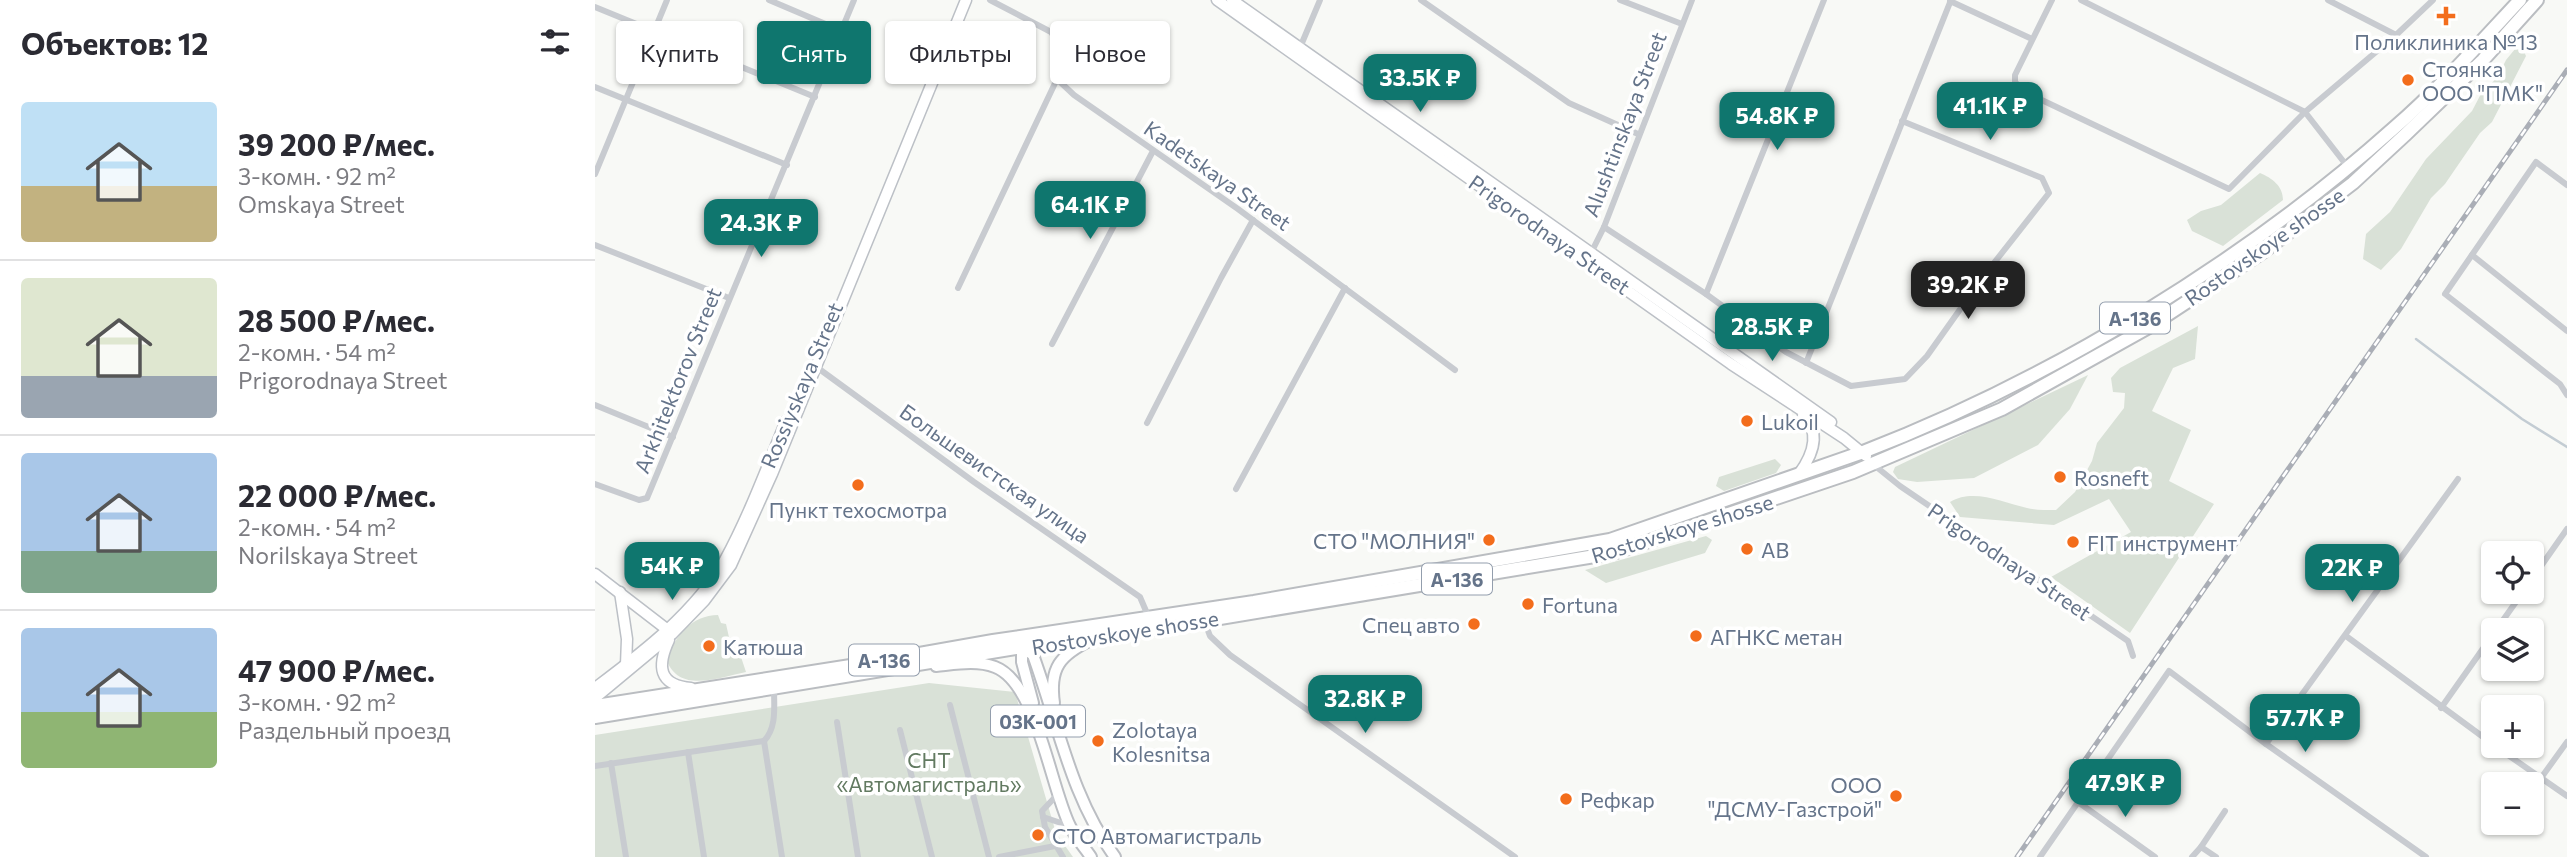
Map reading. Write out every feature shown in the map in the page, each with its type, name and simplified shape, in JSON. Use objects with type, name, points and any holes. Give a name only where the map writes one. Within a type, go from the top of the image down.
[{"type":"highway","name":"Rostovskoye shosse","points":[[595,717],[1098,636],[1610,540],[1866,451],[1992,395],[2119,328],[2257,237],[2348,168],[2396,126],[2520,0]]},
{"type":"highway","name":"Rostovskoye shosse","points":[[595,706],[1039,634],[1149,618],[1203,615],[1613,553],[1878,466],[2001,409],[2106,352],[2264,251],[2353,183],[2483,60],[2537,0]]},
{"type":"main road","name":"А-136","points":[[1002,640],[1022,647],[1039,634]]},
{"type":"main road","name":"03К-001","points":[[1058,727],[1053,694],[1057,667],[1067,653],[1098,636]]},
{"type":"main road","name":"03К-001","points":[[1022,647],[1033,655],[1086,809],[1101,838],[1115,857]]},
{"type":"main road","name":"03К-001","points":[[1022,647],[1024,669],[1053,780]]},
{"type":"main road","name":"03К-001","points":[[981,663],[1003,671],[1020,688],[1034,720],[1070,826],[1091,857]]},
{"type":"main road","name":"А-136","points":[[865,673],[981,663]]},
{"type":"street","points":[[658,21],[667,0]]},
{"type":"street","points":[[769,0],[818,21]]},
{"type":"street","name":"Arkhitektorov Street","points":[[846,21],[855,0]]},
{"type":"street","name":"Rossiyskaya Street","points":[[595,688],[705,601],[731,565],[772,474],[813,364],[959,0]]},
{"type":"street","name":"Rossiyskaya Street","points":[[813,364],[966,0]]},
{"type":"street","points":[[990,0],[1050,31]]},
{"type":"street","name":"Prigorodnaya Street","points":[[1217,0],[1298,52],[1866,451],[1900,486],[2128,641],[2133,656]]},
{"type":"street","name":"Prigorodnaya Street","points":[[1231,0],[1298,52]]},
{"type":"street","points":[[1298,52],[1319,0]]},
{"type":"street","points":[[1421,0],[1569,103],[1638,134]]},
{"type":"street","points":[[1620,0],[1682,24]]},
{"type":"street","name":"Alushtinskaya Street","points":[[1589,256],[1604,227],[1692,0]]},
{"type":"street","points":[[1706,294],[1824,0]]},
{"type":"street","points":[[1806,363],[1951,0],[2032,39]]},
{"type":"street","points":[[2052,0],[2015,75],[2015,82],[2025,92],[2229,189],[2305,112],[2433,0]]},
{"type":"street","points":[[2081,0],[2305,112],[2348,168]]},
{"type":"street","points":[[2328,0],[2396,35]]},
{"type":"street","points":[[595,7],[629,21]]},
{"type":"street","points":[[743,68],[815,97]]},
{"type":"street","points":[[595,174],[631,84]]},
{"type":"street","name":"Arkhitektorov Street","points":[[595,484],[644,500],[647,498],[820,84]]},
{"type":"street","points":[[958,288],[1056,84]]},
{"type":"street","name":"Kadetskaya Street","points":[[1063,84],[1074,95],[1253,220],[1455,370]]},
{"type":"street","points":[[595,87],[787,165]]},
{"type":"street","name":"Prigorodnaya Street","points":[[1604,227],[1706,294],[1786,352],[1851,386],[1905,379],[1927,356],[1983,277],[2049,193],[2042,178],[1902,121]]},
{"type":"street","points":[[1052,344],[1153,151]]},
{"type":"street","points":[[2567,185],[2536,162],[2445,294],[2560,384],[2567,395]]},
{"type":"street","points":[[1147,423],[1253,220]]},
{"type":"street","points":[[595,246],[729,298]]},
{"type":"street","points":[[2472,255],[2567,331]]},
{"type":"street","name":"Prigorodnaya Street","points":[[1589,256],[1731,364],[1866,451]]},
{"type":"street","points":[[1236,489],[1345,288]]},
{"type":"street","name":"Большевистская улица","points":[[813,364],[974,482],[1140,597],[1149,618]]},
{"type":"street","points":[[1787,400],[1809,421],[1813,430],[1813,451],[1799,474]]},
{"type":"street","points":[[595,405],[673,437]]},
{"type":"street","points":[[2266,744],[2458,479]]},
{"type":"street","points":[[2544,562],[2567,529]]},
{"type":"street","points":[[595,574],[669,631]]},
{"type":"street","points":[[620,592],[627,639],[626,665]]},
{"type":"street","points":[[1203,615],[1210,636],[1230,655],[1515,857]]},
{"type":"street","name":"Rossiyskaya Street","points":[[595,698],[655,649],[669,631]]},
{"type":"street","name":"А-136","points":[[669,631],[661,661],[664,676],[675,685],[706,689]]},
{"type":"street","points":[[2346,636],[2481,736]]},
{"type":"street","points":[[2441,708],[2481,652]]},
{"type":"street","points":[[2040,857],[2169,671],[2266,744],[2426,857]]},
{"type":"street","points":[[595,766],[764,741],[771,734],[774,723],[774,688]]},
{"type":"street","points":[[950,705],[989,857]]},
{"type":"street","points":[[837,722],[858,857]]},
{"type":"street","points":[[900,730],[932,857]]},
{"type":"street","points":[[764,741],[782,857]]},
{"type":"street","points":[[2544,775],[2567,742]]},
{"type":"street","points":[[688,752],[704,857]]},
{"type":"street","points":[[2513,758],[2533,772]]},
{"type":"street","points":[[611,763],[626,857]]},
{"type":"street","points":[[2544,779],[2567,796]]},
{"type":"street","points":[[1058,794],[1043,808],[1043,817],[1055,846],[1063,857]]},
{"type":"street","points":[[2078,802],[2155,857]]},
{"type":"street","points":[[2192,857],[2225,811]]},
{"type":"street","points":[[1043,817],[1070,826]]},
{"type":"street","points":[[999,857],[1055,846]]},
{"type":"street","points":[[2201,847],[2216,857]]},
{"type":"green space","points":[[2520,43],[2526,56],[2492,122],[2480,133],[2445,184],[2431,198],[2401,249],[2381,270],[2363,259],[2366,234],[2390,212],[2426,159],[2472,111],[2482,92],[2497,78],[2506,60]]},
{"type":"green space","points":[[2260,173],[2276,183],[2283,200],[2223,246],[2192,231],[2187,220],[2201,211],[2221,205]]},
{"type":"green space","points":[[2198,326],[2195,359],[2173,368],[2152,411],[2191,430],[2169,481],[2214,504],[2130,633],[2051,577],[2131,532],[2109,499],[2054,525],[1960,517],[1950,502],[1978,496],[2030,509],[2056,510],[2075,492],[2092,461],[2097,443],[2124,408],[2125,393],[2113,392],[2111,378],[2120,368]]},
{"type":"green space","points":[[2088,375],[2070,409],[2038,445],[1974,478],[1917,482],[1898,479],[1893,472],[1895,467]]},
{"type":"green space","points":[[1775,459],[1781,465],[1776,473],[1724,491],[1716,486],[1719,477]]},
{"type":"green space","points":[[1706,536],[1712,540],[1705,553],[1606,583],[1585,570]]},
{"type":"green space","points":[[718,615],[721,623],[726,624],[733,655],[740,654],[746,672],[702,681],[681,677],[667,661],[674,644],[692,623]]},
{"type":"green space","name":"СНТ «Автомагистраль»","points":[[929,683],[1015,692],[1056,833],[1073,857],[595,857],[595,735]]},
{"type":"waterway","points":[[2416,339],[2522,419],[2567,447]]},
{"type":"railway","points":[[2017,857],[2567,70]]},
{"type":"place","name":"Поликлиника №13","points":[[2446,16]]},
{"type":"place","name":"Стоянка ООО \"ПМК\"","points":[[2408,80]]},
{"type":"place","name":"Lukoil","points":[[1747,421]]},
{"type":"place","name":"Rosneft","points":[[2060,477]]},
{"type":"place","name":"Пункт техосмотра","points":[[858,485]]},
{"type":"place","name":"СТО \"МОЛНИЯ\"","points":[[1489,540]]},
{"type":"place","name":"FIT инструмент","points":[[2073,542]]},
{"type":"place","name":"АВ","points":[[1747,549]]},
{"type":"place","name":"Fortuna","points":[[1528,604]]},
{"type":"place","name":"Спец авто","points":[[1474,624]]},
{"type":"place","name":"АГНКС метан","points":[[1696,636]]},
{"type":"place","name":"Катюша","points":[[709,646]]},
{"type":"place","name":"Zolotaya Kolesnitsa","points":[[1098,741]]},
{"type":"place","name":"ООО \"ДСМУ-Газстрой\"","points":[[1896,796]]},
{"type":"place","name":"Рефкар","points":[[1566,799]]},
{"type":"place","name":"СТО Автомагистраль","points":[[1038,835]]}]
